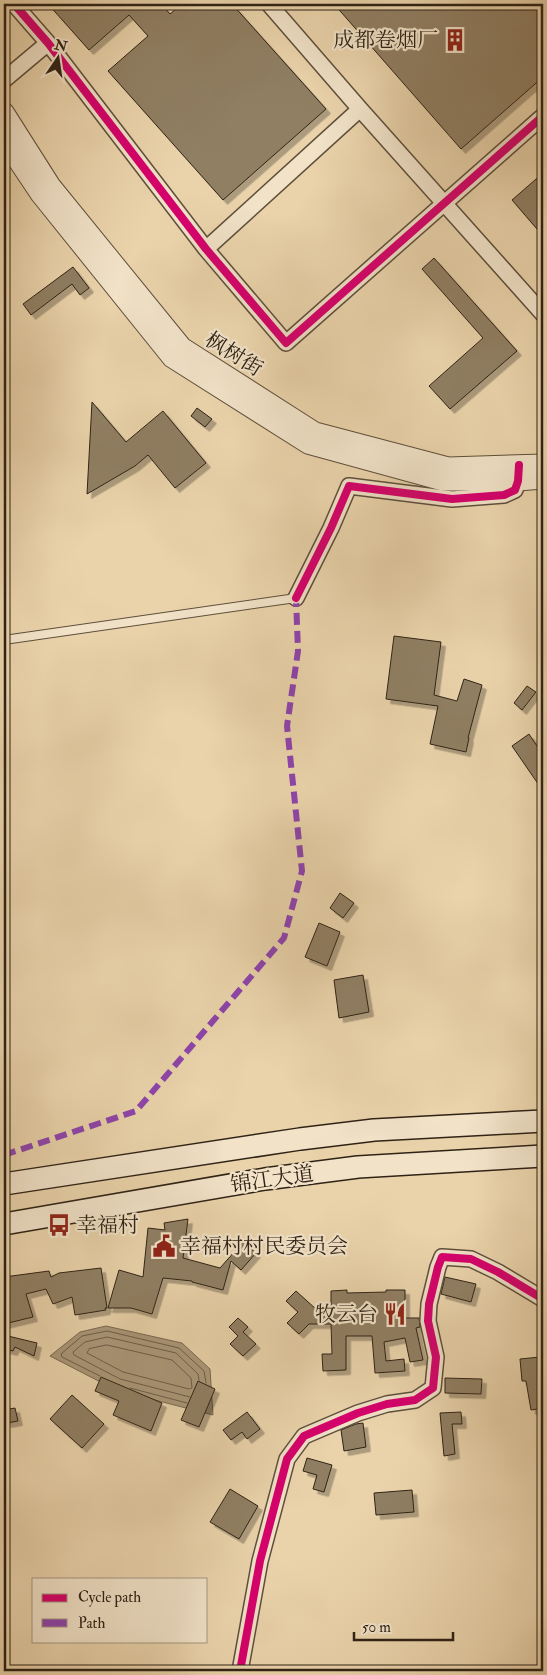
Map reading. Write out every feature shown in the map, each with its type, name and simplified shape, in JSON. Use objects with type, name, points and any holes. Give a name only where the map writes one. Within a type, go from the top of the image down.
[{"type":"main road","name":"锦江大道","points":[[4,1184],[300,1138],[365,1131],[543,1121]]},
{"type":"main road","name":"锦江大道","points":[[4,1224],[265,1179],[358,1167],[543,1156]]},
{"type":"street","points":[[14,4],[48,44],[206,249],[286,343],[543,116]]},
{"type":"street","points":[[269,4],[543,314]]},
{"type":"street","points":[[4,80],[48,44]]},
{"type":"street","points":[[206,249],[360,109]]},
{"type":"street","name":"枫树街","points":[[4,112],[51,186],[182,347],[316,432],[448,467],[519,473],[543,479]]},
{"type":"street","name":"枫树街","points":[[4,140],[40,194],[172,358],[308,444],[443,481],[519,473],[543,464]]},
{"type":"street","points":[[296,598],[331,528],[349,486],[452,499],[504,495],[515,490],[519,473]]},
{"type":"street","points":[[240,1671],[260,1561],[287,1459],[304,1436],[380,1406],[415,1400],[434,1388],[436,1357],[428,1321],[429,1304],[442,1257],[471,1259],[498,1272],[543,1299]]},
{"type":"lane","points":[[4,640],[296,598]]},
{"type":"water","points":[[106,1326],[182,1343],[210,1369],[213,1415],[116,1390],[50,1356],[80,1332]]},
{"type":"building","points":[[48,4],[161,4],[170,14],[182,4],[232,4],[326,109],[223,200],[108,71],[148,36],[129,15],[89,50]]},
{"type":"building","name":"成都卷烟厂","points":[[334,4],[543,4],[543,77],[461,149]]},
{"type":"building","points":[[543,173],[543,236],[512,200]]},
{"type":"building","points":[[434,258],[517,351],[450,409],[429,386],[483,338],[422,269]]},
{"type":"building","points":[[73,267],[89,288],[80,295],[72,284],[31,315],[23,304]]},
{"type":"building","points":[[92,402],[126,442],[163,411],[206,463],[175,488],[148,455],[135,466],[87,494]]},
{"type":"building","points":[[197,408],[212,419],[205,427],[191,416]]},
{"type":"building","points":[[394,636],[441,642],[434,695],[457,701],[464,679],[482,685],[466,752],[430,744],[438,706],[386,699]]},
{"type":"building","points":[[527,686],[536,692],[522,710],[514,703]]},
{"type":"building","points":[[529,734],[543,755],[543,791],[512,746]]},
{"type":"building","points":[[340,893],[354,903],[343,918],[330,908]]},
{"type":"building","points":[[319,923],[340,932],[327,966],[305,957]]},
{"type":"building","points":[[363,975],[369,1012],[339,1018],[334,980]]},
{"type":"building","points":[[188,1219],[183,1258],[220,1268],[243,1242],[256,1253],[241,1270],[231,1261],[223,1290],[192,1281],[163,1278],[152,1314],[131,1308],[108,1308],[119,1270],[143,1277],[148,1228],[165,1230],[164,1223]]},
{"type":"building","points":[[101,1268],[106,1310],[75,1315],[72,1297],[53,1304],[46,1289],[26,1294],[33,1317],[4,1324],[4,1277],[49,1271],[51,1277],[59,1273]]},
{"type":"building","points":[[445,1277],[476,1284],[471,1302],[441,1294]]},
{"type":"building","points":[[347,1290],[347,1293],[405,1290],[405,1318],[419,1318],[420,1327],[416,1328],[423,1360],[410,1362],[405,1338],[384,1342],[386,1361],[404,1359],[405,1371],[375,1373],[372,1336],[346,1336],[346,1370],[323,1371],[322,1354],[332,1354],[331,1324],[309,1324],[299,1334],[287,1323],[298,1312],[286,1301],[296,1291],[329,1321],[331,1291]]},
{"type":"building","points":[[238,1318],[248,1327],[243,1332],[256,1344],[243,1356],[230,1344],[238,1336],[229,1327]]},
{"type":"building","points":[[4,1335],[37,1343],[34,1356],[15,1347],[13,1351],[4,1349]]},
{"type":"building","points":[[540,1357],[543,1408],[531,1410],[526,1381],[522,1381],[520,1359]]},
{"type":"building","points":[[101,1377],[162,1403],[151,1431],[113,1415],[119,1401],[95,1391]]},
{"type":"building","points":[[445,1378],[482,1379],[481,1394],[445,1393]]},
{"type":"building","points":[[198,1381],[215,1389],[199,1427],[181,1420]]},
{"type":"building","points":[[72,1395],[104,1424],[82,1448],[50,1419]]},
{"type":"building","points":[[15,1408],[18,1421],[7,1423],[4,1410]]},
{"type":"building","points":[[247,1412],[260,1429],[247,1439],[242,1432],[231,1440],[223,1430]]},
{"type":"building","points":[[461,1412],[462,1424],[452,1424],[455,1454],[444,1456],[440,1413]]},
{"type":"building","points":[[363,1423],[366,1447],[344,1451],[341,1430]]},
{"type":"building","points":[[307,1458],[332,1465],[324,1492],[313,1489],[317,1475],[303,1471]]},
{"type":"building","points":[[230,1489],[258,1506],[239,1539],[210,1522]]},
{"type":"building","points":[[412,1490],[414,1512],[376,1515],[374,1493]]},
{"type":"marked path","points":[[4,1155],[136,1111],[284,938],[302,871],[287,726],[298,651],[296,598]]},
{"type":"cycle path","points":[[14,4],[48,43],[206,249],[286,343],[543,116]]},
{"type":"cycle path","points":[[296,598],[331,528],[349,486],[452,499],[504,495],[515,490],[518,481],[519,465]]},
{"type":"cycle path","points":[[240,1671],[260,1561],[287,1459],[304,1436],[358,1413],[387,1404],[415,1400],[433,1388],[436,1357],[428,1321],[429,1304],[442,1257],[471,1259],[498,1272],[543,1299]]},
{"type":"place","name":"成都卷烟厂","points":[[455,40]]},
{"type":"place","name":"幸福村","points":[[59,1225]]},
{"type":"place","name":"幸福村村民委员会","points":[[164,1246]]},
{"type":"place","name":"牧云台","points":[[395,1314]]}]
